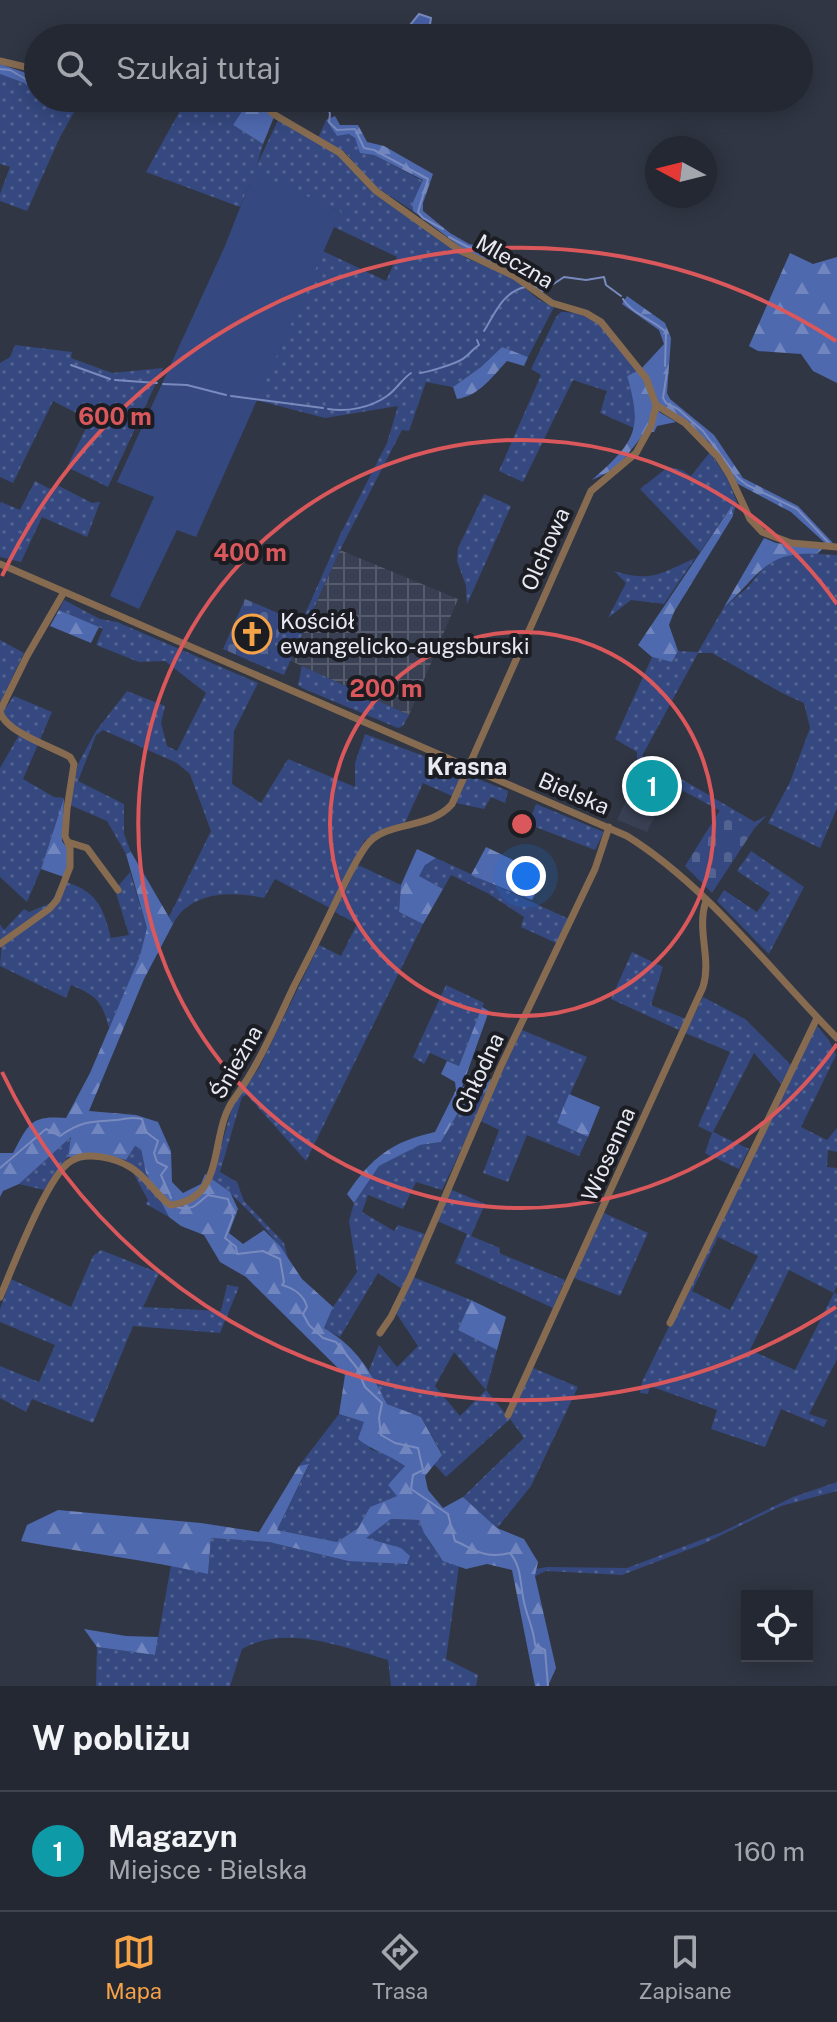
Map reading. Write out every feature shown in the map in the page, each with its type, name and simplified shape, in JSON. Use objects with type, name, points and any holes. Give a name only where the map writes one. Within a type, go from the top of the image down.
[{"type":"street","points":[[0,61],[24,67]]},
{"type":"street","name":"Mleczna","points":[[272,112],[340,153],[376,191],[459,250],[514,276],[552,303],[586,313],[601,322],[646,378],[656,405]]},
{"type":"street","points":[[656,405],[685,423],[711,449],[730,476],[750,519],[762,532],[791,543],[837,547]]},
{"type":"street","name":"Olchowa","points":[[468,767],[591,491],[636,453],[651,426],[656,405]]},
{"type":"street","name":"Bielska","points":[[0,564],[609,827],[656,854],[706,901],[837,1038]]},
{"type":"street","points":[[0,944],[57,900],[72,856],[65,836],[74,764],[70,757],[16,730],[2,718],[0,712],[27,656],[64,592]]},
{"type":"street","name":"Śnieżna","points":[[0,1297],[49,1190],[67,1162],[75,1158],[101,1157],[128,1166],[170,1205],[188,1202],[206,1187],[229,1106],[259,1061],[368,842],[444,813],[452,804],[468,767]]},
{"type":"street","name":"Chłodna","points":[[380,1333],[411,1276],[500,1068],[595,869],[609,827]]},
{"type":"street","points":[[68,842],[87,848],[118,890]]},
{"type":"street","name":"Wiosenna","points":[[508,1415],[703,987],[707,966],[700,924],[706,901]]},
{"type":"street","points":[[670,1323],[817,1018]]},
{"type":"shaded area","points":[[419,14],[431,18],[430,24],[411,24]]},
{"type":"shaded area","points":[[340,550],[458,599],[409,715],[291,661]]},
{"type":"shaded area","points":[[641,768],[671,784],[647,832],[617,820]]},
{"type":"green space","points":[[0,64],[24,72],[24,83],[0,74]]},
{"type":"green space","points":[[0,74],[24,83],[24,112],[74,112],[27,211],[0,201],[10,167],[0,164]]},
{"type":"green space","points":[[179,112],[241,112],[233,125],[263,144],[257,165],[278,120],[338,155],[373,193],[466,258],[513,278],[539,300],[554,307],[528,357],[502,347],[453,387],[426,382],[409,431],[402,430],[340,550],[284,675],[264,667],[287,617],[302,621],[340,535],[387,443],[398,406],[325,418],[256,400],[323,251],[386,281],[397,257],[334,227],[341,212],[254,173],[240,207],[146,172]]},
{"type":"green space","points":[[241,112],[268,112],[274,117],[263,144],[233,125]]},
{"type":"green space","points":[[335,116],[340,125],[358,125],[367,142],[384,146],[433,174],[423,211],[450,233],[469,244],[497,249],[537,283],[550,288],[542,293],[537,292],[516,273],[466,251],[413,211],[412,204],[423,180],[374,155],[360,153],[355,138],[349,134],[337,136],[326,120]]},
{"type":"green space","points":[[326,120],[337,136],[349,134],[355,138],[361,153],[374,155],[423,181],[412,204],[413,211],[373,185],[346,153],[318,138]]},
{"type":"green space","points":[[254,172],[341,212],[196,537],[177,530],[139,609],[110,596],[154,497],[117,482],[225,246]]},
{"type":"green space","points":[[790,253],[813,264],[837,257],[837,383],[813,371],[801,354],[758,351],[749,346]]},
{"type":"green space","points":[[627,296],[665,323],[671,338],[667,393],[670,399],[714,435],[743,478],[798,506],[833,543],[825,543],[791,512],[738,484],[709,442],[660,405],[659,412],[676,422],[657,426],[654,432],[646,431],[617,468],[592,480],[626,446],[631,435],[634,411],[627,376],[641,369],[664,344],[659,330],[622,304]]},
{"type":"green space","points":[[561,312],[574,313],[596,323],[614,340],[637,371],[627,376],[635,403],[634,428],[600,413],[607,391],[573,380],[523,482],[499,471],[541,375],[531,369]]},
{"type":"green space","points":[[15,345],[72,352],[71,358],[112,373],[163,368],[108,487],[67,467],[90,420],[53,401],[13,483],[0,477],[0,363],[10,357]]},
{"type":"green space","points":[[502,347],[528,357],[524,366],[507,361],[479,390],[457,399],[453,387]]},
{"type":"green space","points":[[710,452],[727,478],[737,502],[733,516],[730,508],[700,552],[640,489],[668,467],[691,476]]},
{"type":"green space","points":[[35,481],[54,491],[57,485],[92,503],[100,502],[87,537],[42,517],[21,562],[0,557],[0,504],[20,510]]},
{"type":"green space","points":[[484,494],[511,506],[467,604],[466,586],[457,561],[458,548]]},
{"type":"green space","points":[[731,507],[733,516],[669,625],[678,651],[672,662],[652,657],[638,645]]},
{"type":"green space","points":[[764,538],[776,543],[822,549],[817,554],[799,554],[774,561],[724,607]]},
{"type":"green space","points":[[799,553],[837,555],[837,808],[820,848],[768,823],[790,782],[810,728],[804,703],[712,653],[698,653],[642,756],[755,822],[767,815],[754,829],[641,768],[637,764],[637,752],[615,739],[652,657],[672,662],[678,651],[698,652],[724,607],[747,588],[769,561]]},
{"type":"green space","points":[[695,558],[664,604],[631,600],[608,618],[626,583],[614,571],[627,575],[656,575]]},
{"type":"green space","points":[[245,599],[287,617],[264,667],[223,649]]},
{"type":"green space","points":[[64,600],[100,619],[117,622],[258,683],[234,731],[232,784],[261,803],[288,759],[355,787],[355,763],[365,734],[464,771],[452,796],[423,783],[404,825],[384,830],[364,841],[330,908],[275,879],[264,898],[226,894],[201,899],[180,913],[173,924],[169,917],[211,831],[190,774],[177,763],[103,730],[96,735],[78,781],[124,804],[124,834],[131,852],[126,854],[107,821],[70,805],[78,764],[96,731],[127,691],[165,706],[161,723],[167,746],[177,751],[206,693],[165,661],[139,662],[96,645],[103,629],[59,610]]},
{"type":"green space","points":[[59,610],[99,627],[91,643],[50,626]]},
{"type":"green space","points":[[0,640],[24,653],[0,703]]},
{"type":"green space","points":[[302,666],[409,715],[403,726],[398,728],[302,688],[298,685]]},
{"type":"green space","points":[[14,696],[52,712],[23,779],[54,797],[64,798],[27,902],[0,877],[0,768],[19,735],[0,716]]},
{"type":"green space","points":[[468,775],[508,791],[505,803],[491,797],[484,809],[456,803]]},
{"type":"green space","points":[[64,798],[62,841],[69,851],[69,858],[64,877],[41,869]]},
{"type":"green space","points":[[536,804],[604,832],[595,850],[528,824]]},
{"type":"green space","points":[[720,810],[754,829],[712,893],[685,866]]},
{"type":"green space","points":[[486,847],[544,875],[532,900],[471,875]]},
{"type":"green space","points":[[417,849],[436,858],[425,865],[419,876],[443,889],[423,924],[399,912],[401,885]]},
{"type":"green space","points":[[751,851],[804,887],[769,954],[717,901],[724,890],[757,912],[770,893],[737,871]]},
{"type":"green space","points":[[131,852],[173,924],[144,979],[89,1111],[136,1115],[158,1122],[171,1151],[172,1182],[183,1193],[201,1184],[205,1174],[230,1192],[238,1209],[229,1233],[243,1244],[264,1230],[280,1246],[302,1279],[333,1307],[324,1328],[362,1361],[387,1404],[421,1417],[442,1455],[425,1476],[428,1490],[443,1508],[463,1497],[497,1528],[524,1539],[538,1562],[535,1576],[556,1668],[548,1686],[535,1686],[512,1570],[487,1564],[466,1569],[443,1561],[419,1520],[391,1519],[366,1538],[401,1548],[410,1556],[407,1564],[348,1561],[269,1542],[211,1538],[208,1574],[21,1541],[27,1525],[58,1510],[201,1523],[259,1532],[299,1466],[309,1464],[277,1530],[337,1542],[358,1528],[370,1507],[397,1496],[388,1485],[405,1466],[358,1439],[364,1422],[339,1414],[345,1375],[246,1277],[220,1262],[204,1235],[181,1226],[169,1217],[146,1173],[141,1149],[135,1146],[126,1160],[106,1155],[68,1157],[71,1137],[19,1184],[3,1191],[0,1197],[0,1153],[13,1153],[32,1123],[45,1118],[66,1118],[90,1073],[140,956],[147,928],[126,854]]},
{"type":"green space","points":[[436,858],[569,919],[556,943],[521,927],[524,917],[489,894],[451,875],[443,889],[418,876],[425,865]]},
{"type":"green space","points":[[358,865],[401,885],[399,912],[423,924],[306,1161],[247,1095],[242,1097],[220,1172],[237,1182],[244,1201],[284,1243],[288,1258],[253,1216],[212,1179],[233,1104],[259,1068],[319,945],[341,956],[357,924],[335,912]]},
{"type":"green space","points":[[130,872],[147,928],[141,956],[109,1028],[101,1005],[87,993],[71,985],[66,998],[0,966],[0,924],[4,930],[24,909],[29,912],[51,903],[62,881],[83,889],[96,901],[111,938],[129,935],[115,890]]},
{"type":"green space","points":[[632,952],[663,967],[651,1005],[686,1019],[679,1030],[611,999]]},
{"type":"green space","points":[[446,985],[484,1003],[459,1066],[430,1053],[424,1064],[413,1057]]},
{"type":"green space","points":[[703,997],[745,1019],[791,1065],[781,1084],[754,1053],[713,1132],[749,1149],[739,1169],[705,1153],[712,1133],[698,1126],[730,1052],[685,1033]]},
{"type":"green space","points":[[482,1007],[489,1011],[462,1087],[491,1079],[489,1090],[462,1106],[441,1142],[420,1145],[379,1166],[354,1203],[347,1194],[374,1161],[394,1146],[435,1132],[456,1090],[455,1082],[441,1074],[447,1061],[459,1066]]},
{"type":"green space","points":[[816,1025],[829,1040],[836,1055],[801,1127],[827,1140],[837,1128],[837,1152],[828,1150],[827,1167],[837,1168],[837,1286],[834,1292],[837,1294],[837,1359],[809,1414],[827,1420],[824,1427],[781,1409],[765,1447],[711,1429],[717,1410],[650,1386],[648,1394],[640,1393],[642,1382]],"holes":[[[718,1237],[758,1256],[730,1310],[692,1291]],[[789,1270],[834,1293],[795,1370],[750,1350]]]},
{"type":"green space","points":[[522,1030],[587,1057],[557,1123],[588,1137],[579,1156],[527,1135],[508,1182],[483,1173],[499,1130],[479,1120]]},
{"type":"green space","points":[[489,1090],[442,1190],[416,1182],[403,1209],[368,1195],[362,1212],[394,1231],[398,1225],[425,1234],[402,1289],[378,1273],[340,1337],[324,1328],[333,1307],[357,1272],[349,1221],[354,1203],[379,1166],[420,1145],[441,1142],[462,1106]]},
{"type":"green space","points":[[569,1094],[600,1107],[588,1137],[557,1123]]},
{"type":"green space","points":[[72,1136],[68,1157],[44,1190],[19,1184]]},
{"type":"green space","points":[[135,1146],[141,1149],[146,1173],[169,1217],[146,1204],[148,1200],[126,1160]]},
{"type":"green space","points":[[450,1189],[485,1204],[471,1236],[500,1248],[499,1253],[565,1280],[553,1308],[455,1263],[467,1234],[437,1221]]},
{"type":"green space","points":[[604,1213],[648,1233],[620,1296],[574,1278]]},
{"type":"green space","points":[[101,1250],[159,1273],[143,1307],[221,1311],[227,1285],[239,1287],[220,1333],[133,1326],[93,1423],[32,1399],[26,1412],[0,1398],[0,1366],[39,1382],[55,1345],[0,1322],[0,1309],[11,1279],[71,1307],[93,1256]]},
{"type":"green space","points":[[413,1277],[471,1300],[458,1330],[497,1350],[486,1390],[509,1418],[533,1368],[578,1387],[531,1486],[497,1528],[463,1497],[524,1438],[510,1419],[446,1477],[434,1464],[442,1454],[421,1417],[387,1404],[369,1370],[379,1345],[397,1367],[418,1346],[396,1313]],"holes":[[[454,1352],[486,1390],[460,1416],[435,1386]]]},
{"type":"green space","points":[[471,1300],[506,1317],[497,1350],[458,1330]]},
{"type":"green space","points":[[339,1414],[364,1422],[370,1449],[393,1457],[405,1466],[397,1496],[370,1507],[358,1528],[337,1542],[277,1530],[309,1465],[299,1466]]},
{"type":"green space","points":[[837,1482],[837,1491],[781,1506],[703,1544],[622,1575],[546,1571],[535,1576],[536,1569],[547,1567],[627,1568],[722,1532],[793,1497]]},
{"type":"green space","points":[[391,1519],[419,1520],[434,1548],[445,1559],[459,1566],[446,1659],[478,1675],[476,1686],[391,1686],[388,1660],[315,1640],[277,1638],[242,1649],[230,1686],[96,1686],[97,1647],[155,1655],[171,1565],[208,1573],[211,1538],[269,1542],[348,1561],[365,1538]]},
{"type":"green space","points":[[84,1629],[126,1636],[158,1637],[155,1655],[97,1647]]},
{"type":"waterway","points":[[0,69],[10,70],[24,78]]},
{"type":"waterway","points":[[329,112],[329,122],[337,130],[355,129],[364,148],[374,150],[428,179],[418,212],[443,229]]},
{"type":"waterway","points":[[449,237],[468,247],[494,251],[536,287],[546,289],[564,277],[586,280],[604,277],[606,285],[621,296]]},
{"type":"waterway","points":[[484,331],[505,298],[525,287]]},
{"type":"waterway","points":[[623,299],[632,309],[666,332],[665,366]]},
{"type":"waterway","points":[[420,373],[462,359],[479,345],[477,340]]},
{"type":"waterway","points":[[71,365],[110,379]]},
{"type":"waterway","points":[[667,372],[663,398],[666,403],[678,409],[703,431],[738,478],[797,509],[829,543]]},
{"type":"waterway","points":[[328,409],[343,410],[373,404],[390,394],[411,373]]},
{"type":"waterway","points":[[115,380],[157,383]]},
{"type":"waterway","points":[[163,384],[187,385],[226,395]]},
{"type":"waterway","points":[[231,396],[323,408]]},
{"type":"waterway","points":[[0,1168],[46,1129],[60,1136],[87,1123],[138,1118],[142,1119],[146,1132],[158,1141],[154,1153],[157,1162],[167,1167],[161,1175],[171,1198]]},
{"type":"waterway","points":[[177,1207],[191,1208],[208,1195],[228,1199],[233,1217],[225,1238],[236,1247],[237,1254],[263,1251],[280,1259],[282,1285],[301,1296],[307,1307],[303,1314],[309,1325],[323,1338],[336,1342],[357,1368],[365,1387],[382,1403],[379,1418],[381,1435],[395,1443],[418,1448],[423,1470],[413,1475],[411,1489],[448,1514],[455,1541],[487,1554],[510,1553],[514,1558],[535,1645],[545,1650],[548,1686]]},
{"type":"place","name":"Kościół ewangelicko-augsburski","points":[[252,634]]},
{"type":"place","name":"Magazyn","points":[[652,786]]},
{"type":"district","name":"Krasna","points":[[467,766]]}]
